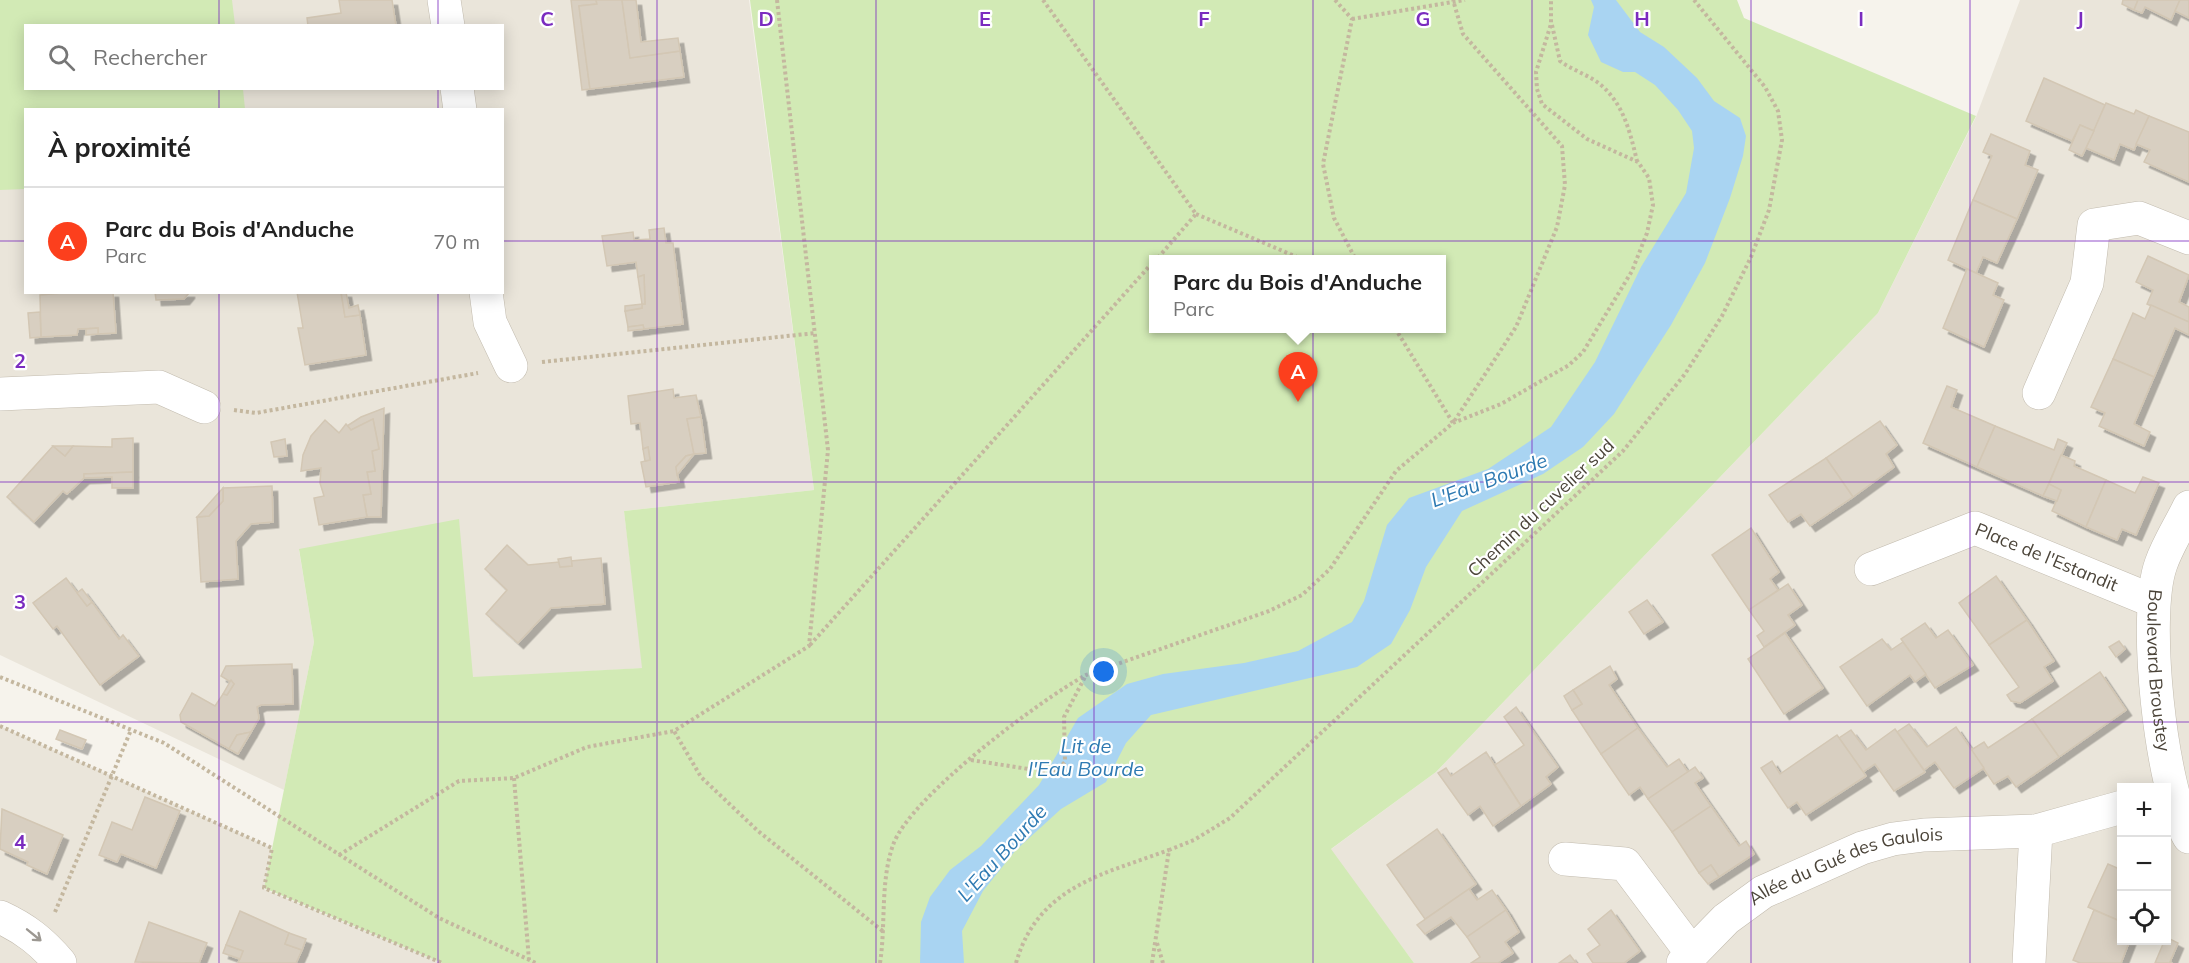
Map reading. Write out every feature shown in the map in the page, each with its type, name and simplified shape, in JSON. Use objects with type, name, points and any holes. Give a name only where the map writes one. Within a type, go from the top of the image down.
[{"type":"street","points":[[444,0],[448,24]]},
{"type":"street","points":[[457,90],[460,108]]},
{"type":"street","points":[[2039,393],[2087,283],[2094,225],[2139,218],[2189,238]]},
{"type":"street","points":[[486,294],[490,322],[511,366]]},
{"type":"street","points":[[0,394],[159,387],[204,407]]},
{"type":"street","name":"Boulevard Broustey","points":[[2168,783],[2155,672],[2153,601],[2160,564],[2189,507]]},
{"type":"street","name":"Place de l'Estandit","points":[[1871,568],[1975,528],[2153,601]]},
{"type":"street","name":"Boulevard Broustey","points":[[2171,798],[2189,837]]},
{"type":"street","name":"Allée du Gué des Gaulois","points":[[1687,958],[1726,919],[1763,892],[1862,848],[1893,839],[1924,835],[2036,831],[2117,808]]},
{"type":"street","points":[[2029,963],[2036,831]]},
{"type":"street","points":[[1565,859],[1624,864],[1687,958]]},
{"type":"street","points":[[0,917],[24,928],[51,953]]},
{"type":"path","points":[[777,0],[828,450],[809,646]]},
{"type":"path","points":[[1043,0],[1196,214],[1292,255]]},
{"type":"path","points":[[1335,0],[1353,19]]},
{"type":"path","points":[[1353,19],[1465,0]]},
{"type":"path","points":[[1453,423],[1501,404],[1569,365],[1583,352],[1632,271],[1647,233],[1653,205],[1649,178],[1638,162],[1626,119],[1618,104],[1600,84],[1560,61],[1551,22],[1551,0]]},
{"type":"path","name":"Chemin du cuvelier sud","points":[[1016,963],[1032,928],[1051,905],[1079,884],[1107,870],[1194,840],[1230,818],[1623,451],[1685,374],[1704,345],[1751,257],[1769,210],[1782,140],[1778,111],[1765,87],[1694,0]]},
{"type":"path","points":[[880,963],[885,932],[886,867],[893,843],[905,822],[939,785],[1063,687],[1086,675],[1269,611],[1302,595],[1330,569],[1396,471],[1453,423],[1516,327],[1557,227],[1565,185],[1562,146],[1464,34],[1454,1]]},
{"type":"path","points":[[1353,19],[1323,164],[1334,218],[1353,255]]},
{"type":"path","points":[[1551,22],[1536,72],[1537,89],[1542,104],[1587,139],[1638,162]]},
{"type":"path","points":[[1159,255],[1196,214]]},
{"type":"path","points":[[339,855],[459,781],[514,778],[587,747],[674,731],[809,646],[1149,267]]},
{"type":"path","points":[[204,407],[256,413],[511,366],[816,333]]},
{"type":"path","points":[[1398,333],[1453,423]]},
{"type":"path","points":[[970,760],[1053,773],[1065,762],[1064,717],[1086,675]]},
{"type":"path","points":[[0,677],[164,743],[439,918],[537,963]]},
{"type":"path","points":[[0,726],[272,848],[264,888],[442,963]]},
{"type":"path","points":[[51,953],[112,776],[131,730]]},
{"type":"path","points":[[674,731],[701,777],[709,785],[758,831],[885,932]]},
{"type":"path","points":[[514,778],[529,961]]},
{"type":"path","points":[[1152,963],[1169,850]]},
{"type":"path","points":[[1156,942],[1163,963]]},
{"type":"shaded area","points":[[0,0],[749,0],[814,490],[624,511],[643,668],[473,678],[299,550],[314,642],[284,790],[0,655]]},
{"type":"shaded area","points":[[2020,0],[2189,0],[2189,963],[1414,963],[1330,850],[1436,772],[1878,313],[1976,117]]},
{"type":"shaded area","points":[[0,726],[272,848],[264,889],[442,963],[0,963]]},
{"type":"green space","points":[[0,0],[232,0],[235,24],[24,24],[24,90],[243,90],[245,108],[24,108],[24,189],[0,190]]},
{"type":"green space","points":[[750,0],[1737,0],[1744,18],[1976,116],[1878,313],[1436,772],[1331,849],[1414,963],[442,963],[264,888],[314,642],[299,549],[459,519],[473,677],[642,668],[624,511],[814,490]]},
{"type":"water","name":"Lit de l'Eau Bourde","points":[[1591,0],[1616,0],[1640,32],[1664,47],[1697,78],[1714,101],[1740,118],[1746,136],[1743,156],[1730,198],[1705,263],[1671,325],[1614,414],[1583,447],[1543,474],[1462,511],[1426,567],[1410,610],[1391,644],[1357,667],[1151,715],[1126,743],[1106,782],[1061,809],[1015,851],[983,891],[962,931],[964,963],[920,963],[921,922],[930,897],[950,870],[981,846],[1039,785],[1078,718],[1127,684],[1163,674],[1244,663],[1298,651],[1352,622],[1364,601],[1387,525],[1409,498],[1488,469],[1551,427],[1595,362],[1641,267],[1686,193],[1694,148],[1692,131],[1678,110],[1655,85],[1635,72],[1623,72],[1601,62],[1588,35],[1594,7]]},
{"type":"building","points":[[339,0],[392,0],[396,24],[308,24],[307,18],[341,13]]},
{"type":"building","points":[[571,0],[596,0],[597,4],[579,6],[590,89],[582,90]]},
{"type":"building","points":[[596,0],[622,0],[630,58],[680,51],[684,77],[590,89],[579,6],[597,4]]},
{"type":"building","points":[[622,0],[636,0],[641,42],[678,38],[680,51],[630,58]]},
{"type":"building","points":[[2123,0],[2138,0],[2134,10],[2122,4]]},
{"type":"building","points":[[2138,0],[2180,0],[2171,20],[2145,7],[2142,13],[2134,10]]},
{"type":"building","points":[[2180,0],[2189,0],[2189,18],[2175,11]]},
{"type":"building","points":[[2044,78],[2105,105],[2094,131],[2080,125],[2072,141],[2026,121]]},
{"type":"building","points":[[2106,103],[2134,114],[2136,110],[2149,116],[2134,150],[2120,144],[2114,160],[2086,148]]},
{"type":"building","points":[[2149,116],[2189,132],[2189,182],[2144,162],[2150,150],[2136,144]]},
{"type":"building","points":[[2080,125],[2094,131],[2082,156],[2069,150]]},
{"type":"building","points":[[1991,134],[2030,151],[2025,165],[2038,170],[2017,219],[1973,200],[1992,156],[1983,152]]},
{"type":"building","points":[[1973,200],[2017,219],[1997,263],[1983,257],[1976,273],[1948,260]]},
{"type":"building","points":[[664,228],[666,243],[673,243],[683,324],[644,329],[643,325],[628,327],[625,311],[642,308],[642,304],[645,304],[644,275],[638,277],[636,262],[607,266],[602,236],[633,232],[634,240],[650,239],[649,230]]},
{"type":"building","points":[[2148,256],[2189,275],[2179,302],[2189,307],[2189,322],[2147,304],[2153,290],[2136,282]]},
{"type":"building","points":[[1967,269],[1998,283],[1993,295],[2004,300],[1984,347],[1943,328]]},
{"type":"building","points":[[644,275],[645,304],[642,304],[638,277]]},
{"type":"building","points":[[113,294],[116,333],[98,334],[98,328],[78,329],[77,335],[41,337],[40,295]]},
{"type":"building","points":[[155,294],[188,294],[184,299],[156,300]]},
{"type":"building","points":[[297,294],[341,294],[345,317],[360,315],[366,355],[305,365],[298,328],[303,328]]},
{"type":"building","points":[[341,294],[346,294],[349,308],[358,305],[360,315],[345,317]]},
{"type":"building","points":[[642,304],[642,308],[625,311],[625,306]]},
{"type":"building","points":[[2151,305],[2189,322],[2189,335],[2175,328],[2154,377],[2113,359],[2133,313],[2145,319]]},
{"type":"building","points":[[40,312],[41,337],[30,338],[28,313]]},
{"type":"building","points":[[643,325],[644,329],[628,331],[628,327]]},
{"type":"building","points":[[98,328],[98,334],[86,335],[86,329]]},
{"type":"building","points":[[2113,359],[2154,377],[2134,424],[2150,432],[2144,446],[2099,426],[2105,413],[2091,407]]},
{"type":"building","points":[[1947,386],[1957,390],[1951,407],[1995,426],[1977,467],[1923,443]]},
{"type":"building","points":[[673,389],[674,398],[696,395],[701,417],[687,419],[694,454],[686,456],[676,467],[679,482],[646,487],[641,462],[650,460],[648,447],[643,449],[640,423],[631,424],[628,396]]},
{"type":"building","points":[[384,408],[381,517],[367,517],[363,495],[371,494],[367,472],[375,471],[372,451],[379,449],[373,419],[351,430],[347,426],[361,417]]},
{"type":"building","points":[[701,417],[706,453],[694,454],[687,419]]},
{"type":"building","points":[[373,419],[379,449],[372,451],[375,471],[367,472],[371,494],[363,495],[367,517],[319,525],[314,498],[324,496],[320,483],[321,468],[301,471],[303,455],[311,436],[325,420],[339,433],[346,424],[351,430]]},
{"type":"building","points":[[1880,421],[1897,445],[1886,454],[1894,467],[1853,497],[1826,458]]},
{"type":"building","points":[[1995,426],[2054,450],[2058,439],[2067,443],[2043,496],[1977,467]]},
{"type":"building","points":[[133,438],[133,472],[84,474],[84,478],[67,494],[63,491],[34,522],[7,497],[53,446],[65,456],[73,446],[112,447],[112,439]]},
{"type":"building","points":[[285,439],[287,456],[274,457],[271,442]]},
{"type":"building","points":[[53,446],[73,446],[65,456]]},
{"type":"building","points":[[648,447],[650,460],[645,461],[643,449]]},
{"type":"building","points":[[694,454],[677,475],[676,467],[686,456]]},
{"type":"building","points":[[2061,455],[2075,461],[2074,466],[2106,480],[2086,527],[2052,511],[2061,490],[2049,484]]},
{"type":"building","points":[[1826,458],[1853,497],[1810,526],[1801,514],[1788,522],[1769,495]]},
{"type":"building","points":[[133,472],[133,488],[112,488],[112,477],[84,478],[84,474]]},
{"type":"building","points":[[2143,477],[2159,483],[2136,535],[2122,529],[2117,540],[2086,527],[2106,480],[2135,493]]},
{"type":"building","points":[[2049,484],[2061,490],[2057,501],[2043,496]]},
{"type":"building","points":[[272,486],[273,522],[251,524],[236,541],[238,579],[201,582],[197,517],[209,516],[223,501],[223,488]]},
{"type":"building","points":[[223,488],[223,501],[209,516],[197,517]]},
{"type":"building","points":[[1751,528],[1779,572],[1770,579],[1778,590],[1749,610],[1712,555]]},
{"type":"building","points":[[507,545],[528,565],[559,562],[560,567],[572,566],[571,561],[601,558],[605,604],[551,608],[518,643],[486,614],[507,590],[485,569]]},
{"type":"building","points":[[571,557],[572,566],[560,567],[558,559]]},
{"type":"building","points":[[1996,576],[2027,620],[1989,645],[1959,603]]},
{"type":"building","points":[[66,578],[87,606],[92,602],[119,639],[123,635],[139,656],[100,685],[57,626],[53,629],[33,603]]},
{"type":"building","points":[[1788,584],[1802,605],[1788,615],[1795,625],[1764,647],[1757,636],[1764,631],[1749,610]]},
{"type":"building","points":[[82,589],[92,602],[87,606],[77,593]]},
{"type":"building","points":[[1647,600],[1663,622],[1644,634],[1629,612]]},
{"type":"building","points":[[2027,620],[2054,661],[2044,667],[2053,681],[2020,703],[2011,701],[2007,695],[2019,687],[1989,645]]},
{"type":"building","points":[[1925,623],[1936,638],[1948,630],[1973,665],[1935,688],[1901,639]]},
{"type":"building","points":[[1785,633],[1823,688],[1784,714],[1748,659]]},
{"type":"building","points":[[1882,639],[1891,650],[1903,642],[1926,674],[1915,682],[1910,675],[1867,706],[1840,667]]},
{"type":"building","points":[[2119,641],[2125,649],[2116,657],[2109,647]]},
{"type":"building","points":[[292,664],[293,704],[257,707],[259,718],[251,732],[237,735],[229,749],[181,722],[180,715],[192,693],[215,706],[223,694],[227,695],[234,684],[221,676],[226,666]]},
{"type":"building","points":[[1610,666],[1617,679],[1609,685],[1638,728],[1601,754],[1572,710],[1582,704],[1573,690]]},
{"type":"building","points":[[2100,672],[2126,710],[2059,757],[2032,719]]},
{"type":"building","points":[[231,680],[234,684],[227,695],[223,694]]},
{"type":"building","points":[[1573,690],[1582,704],[1572,710],[1564,696]]},
{"type":"building","points":[[1516,707],[1558,767],[1546,777],[1551,784],[1521,806],[1495,765],[1524,745],[1504,717]]},
{"type":"building","points":[[2032,719],[2059,757],[2016,787],[2008,776],[1994,784],[1971,750],[1984,742],[1988,748]]},
{"type":"building","points":[[1909,724],[1927,747],[1956,727],[1984,768],[1954,788],[1935,762],[1924,770],[1897,732]]},
{"type":"building","points":[[1638,728],[1667,767],[1679,759],[1688,772],[1648,799],[1640,787],[1629,795],[1601,754]]},
{"type":"building","points":[[1895,729],[1925,772],[1894,791],[1875,764],[1863,772],[1839,738],[1851,730],[1866,750]]},
{"type":"building","points":[[60,730],[86,740],[82,749],[56,739]]},
{"type":"building","points":[[251,732],[238,754],[229,749],[237,735]]},
{"type":"building","points":[[1837,735],[1866,776],[1806,815],[1797,802],[1788,808],[1761,768],[1772,761],[1780,774]]},
{"type":"building","points":[[1486,752],[1521,806],[1493,826],[1480,806],[1468,815],[1438,773],[1446,768],[1451,776]]},
{"type":"building","points":[[1695,767],[1703,778],[1695,783],[1711,806],[1672,832],[1648,799]]},
{"type":"building","points":[[145,797],[180,811],[156,868],[121,854],[117,862],[99,855],[112,822],[132,830]]},
{"type":"building","points":[[1711,806],[1739,846],[1746,841],[1754,854],[1719,877],[1711,865],[1699,873],[1672,832]]},
{"type":"building","points":[[2,809],[63,835],[47,874],[0,849]]},
{"type":"building","points":[[1437,829],[1476,884],[1425,919],[1387,865]]},
{"type":"building","points":[[2108,864],[2117,868],[2117,920],[2088,907]]},
{"type":"building","points":[[1711,865],[1719,877],[1708,884],[1699,873]]},
{"type":"building","points":[[1469,889],[1477,900],[1492,890],[1506,910],[1467,937],[1451,917],[1425,934],[1417,925]]},
{"type":"building","points":[[1506,910],[1519,932],[1505,942],[1513,953],[1498,963],[1471,963],[1480,957],[1467,937]]},
{"type":"building","points":[[1611,910],[1640,951],[1624,963],[1593,963],[1587,954],[1600,945],[1588,929]]},
{"type":"building","points":[[2094,910],[2117,920],[2117,945],[2128,945],[2121,963],[2080,963],[2073,960]]},
{"type":"building","points":[[240,911],[289,933],[285,944],[302,950],[296,963],[238,963],[243,951],[226,945]]},
{"type":"building","points":[[149,922],[207,943],[199,963],[135,962]]},
{"type":"building","points":[[289,933],[306,939],[302,950],[285,944]]},
{"type":"building","points":[[2171,940],[2178,943],[2170,962],[2172,963],[2155,963],[2163,945],[2171,945]]},
{"type":"building","points":[[226,945],[243,951],[240,959],[223,953]]},
{"type":"building","points":[[1570,955],[1576,963],[1559,963]]},
{"type":"place","name":"Parc du Bois d'Anduche","points":[[1298,402]]},
{"type":"water label","name":"L'Eau Bourde","points":[[1489,480]]},
{"type":"water label","name":"L'Eau Bourde","points":[[1002,853]]}]
